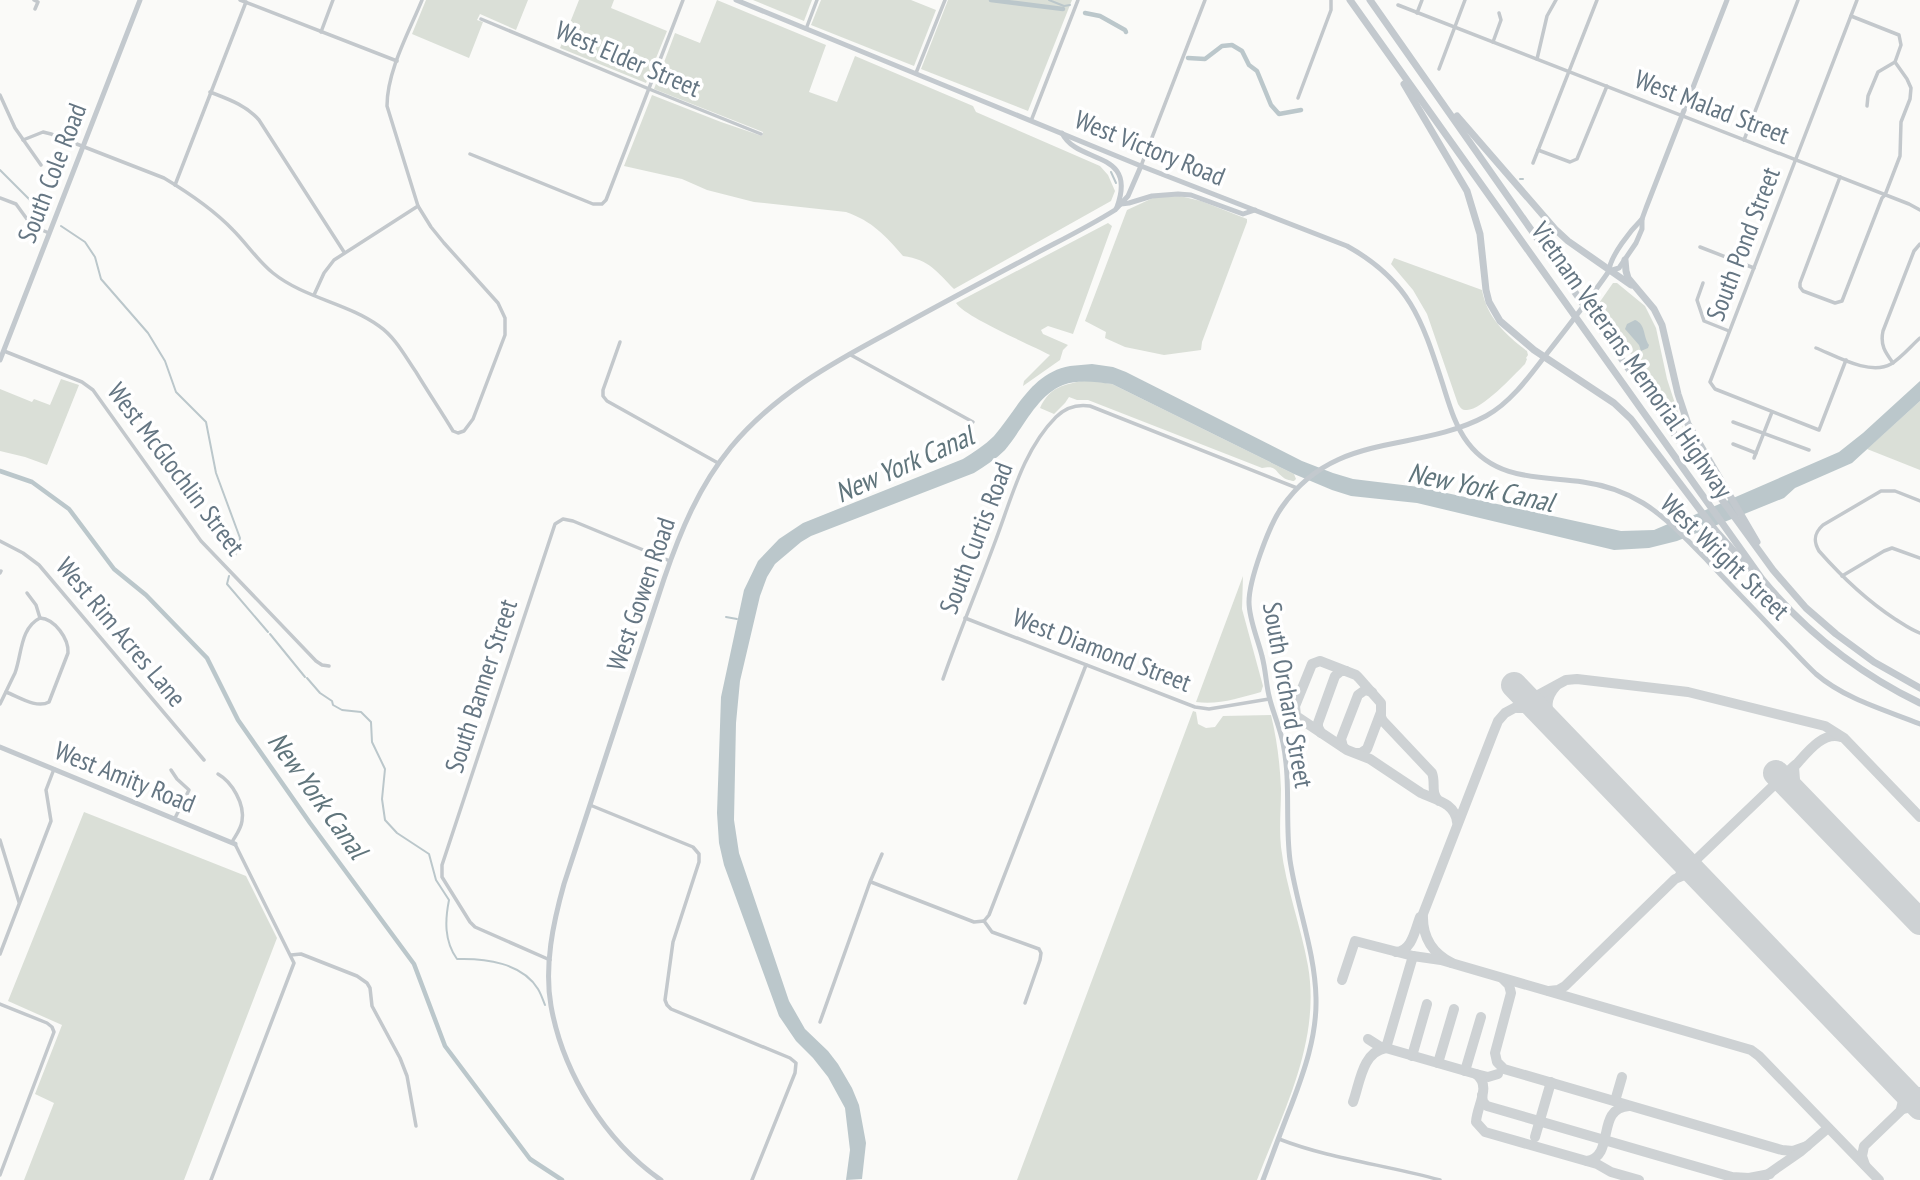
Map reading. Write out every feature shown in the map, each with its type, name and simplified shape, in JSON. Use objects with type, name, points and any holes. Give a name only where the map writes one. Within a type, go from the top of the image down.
[{"type":"highway","name":"Vietnam Veterans Memorial Highway","points":[[1350,0],[1762,579],[1790,611],[1838,653],[1876,680],[1920,704]]},
{"type":"highway","name":"Vietnam Veterans Memorial Highway","points":[[1370,0],[1516,211],[1721,498],[1741,519]]},
{"type":"highway","points":[[1376,38],[1467,191],[1480,234],[1486,290],[1495,314],[1507,329],[1597,390],[1631,419],[1716,531],[1790,611]]},
{"type":"highway","points":[[1427,81],[1555,229],[1609,271],[1636,288]]},
{"type":"highway","points":[[1625,260],[1626,271],[1636,288],[1659,316],[1685,417],[1741,519],[1773,570],[1806,608],[1836,634],[1874,662],[1920,688]]},
{"type":"main road","name":"South Cole Road","points":[[0,360],[140,0]]},
{"type":"main road","name":"West Victory Road","points":[[736,0],[1141,166],[1347,246],[1378,265],[1398,284],[1418,315],[1459,427]]},
{"type":"main road","name":"South Orchard Street","points":[[1609,271],[1616,270],[1625,260],[1642,229],[1642,219],[1727,0]]},
{"type":"main road","points":[[1062,133],[1074,147],[1103,159],[1114,168],[1120,181],[1120,195],[1115,210]]},
{"type":"main road","points":[[1121,204],[1131,190],[1141,166]]},
{"type":"main road","points":[[1121,204],[1152,195],[1178,194],[1191,195],[1243,214],[1255,210]]},
{"type":"main road","name":"West Gowen Road","points":[[661,1180],[629,1154],[610,1133],[579,1086],[551,1006],[550,960],[559,901],[670,561],[691,509],[732,447],[764,412],[806,380],[1115,210],[1121,204]]},
{"type":"main road","name":"South Orchard Street","points":[[1263,1180],[1308,1058],[1316,1018],[1316,997],[1308,939],[1290,858],[1287,773],[1283,745],[1269,699],[1266,671],[1249,602],[1253,574],[1273,523],[1297,488],[1339,458],[1459,427],[1488,415],[1512,395],[1545,357],[1609,271],[1609,264],[1642,219]]},
{"type":"main road","name":"West Wright Street","points":[[1459,427],[1467,442],[1489,463],[1500,469],[1521,476],[1583,482],[1615,490],[1644,504],[1670,523],[1817,674],[1851,697],[1920,724]]},
{"type":"main road","name":"West Amity Road","points":[[0,747],[234,843]]},
{"type":"street","points":[[34,0],[38,2],[36,9]]},
{"type":"street","points":[[240,0],[397,61]]},
{"type":"street","points":[[321,32],[333,0]]},
{"type":"street","points":[[23,141],[43,132],[51,134],[164,178],[175,185],[235,231],[276,276],[381,327],[400,347],[453,431],[458,433],[473,419],[505,335],[505,318],[498,303],[444,243],[418,206],[387,106],[387,93],[397,61],[422,0]]},
{"type":"street","points":[[470,154],[593,204],[602,204],[606,200],[683,0]]},
{"type":"street","points":[[806,29],[817,0]]},
{"type":"street","points":[[916,74],[945,0]]},
{"type":"street","points":[[1031,121],[1078,0]]},
{"type":"street","points":[[1141,166],[1205,0]]},
{"type":"street","points":[[1298,98],[1331,10],[1331,0]]},
{"type":"street","points":[[1418,13],[1422,0]]},
{"type":"street","points":[[1439,69],[1465,0]]},
{"type":"street","points":[[1537,59],[1547,16],[1556,0]]},
{"type":"street","points":[[1533,163],[1597,0]]},
{"type":"street","points":[[1744,140],[1798,0]]},
{"type":"street","name":"South Pond Street","points":[[1772,412],[1715,389],[1711,379],[1857,0]]},
{"type":"street","points":[[175,185],[246,2]]},
{"type":"street","name":"West Malad Street","points":[[1398,5],[1919,209]]},
{"type":"street","points":[[1493,42],[1501,20],[1499,13]]},
{"type":"street","points":[[1851,16],[1901,38],[1895,62],[1878,72],[1868,96],[1867,106]]},
{"type":"street","name":"West Elder Street","points":[[481,19],[761,134]]},
{"type":"street","points":[[1840,177],[1800,283],[1803,291],[1835,303],[1842,301],[1900,156],[1901,122],[1911,89],[1895,62]]},
{"type":"street","points":[[1538,150],[1570,162],[1577,159],[1607,86]]},
{"type":"street","points":[[210,92],[242,105],[260,120],[344,252]]},
{"type":"street","points":[[0,95],[15,128],[41,165]]},
{"type":"street","points":[[0,198],[16,204],[32,226],[49,233]]},
{"type":"street","points":[[314,295],[328,266],[344,252],[418,206]]},
{"type":"street","points":[[1893,363],[1884,352],[1883,331],[1913,251],[1920,244]]},
{"type":"street","points":[[1700,247],[1754,268]]},
{"type":"street","points":[[1703,283],[1697,300],[1704,321],[1729,331]]},
{"type":"street","points":[[1816,348],[1872,369],[1893,363],[1920,338]]},
{"type":"street","points":[[620,342],[603,390],[607,401],[719,463]]},
{"type":"street","name":"West McGlochlin Street","points":[[4,351],[82,382],[93,390],[208,549],[316,662],[329,666]]},
{"type":"street","points":[[849,354],[972,422]]},
{"type":"street","points":[[1733,444],[1755,455],[1772,412],[1819,430],[1846,360]]},
{"type":"street","name":"South Curtis Road","points":[[943,679],[1023,468],[1036,443],[1057,416],[1073,406],[1090,405],[1297,488]]},
{"type":"street","points":[[1733,422],[1809,450]]},
{"type":"street","points":[[1920,501],[1895,491],[1881,491],[1823,525],[1817,530],[1815,537],[1815,545],[1819,551],[1842,576],[1881,610],[1912,630],[1920,632]]},
{"type":"street","name":"South Banner Street","points":[[550,960],[475,927],[442,877],[442,864],[553,528],[559,520],[573,521],[670,561]]},
{"type":"street","name":"West Rim Acres Lane","points":[[0,541],[39,565],[204,760]]},
{"type":"street","points":[[1842,576],[1892,548],[1920,558]]},
{"type":"street","points":[[27,593],[36,605],[40,618]]},
{"type":"street","points":[[0,704],[18,663],[20,648],[30,625],[40,618]]},
{"type":"street","points":[[6,692],[38,705],[49,702],[68,653],[68,646],[66,639],[50,621],[40,618]]},
{"type":"street","name":"West Diamond Street","points":[[965,618],[1195,707],[1209,709],[1269,699]]},
{"type":"street","points":[[870,881],[974,922],[984,921],[989,915],[1086,665]]},
{"type":"street","points":[[0,954],[51,821],[46,790],[54,769]]},
{"type":"street","points":[[171,770],[189,790],[175,818]]},
{"type":"street","points":[[211,1180],[293,969],[291,956],[234,843],[243,819],[242,810],[227,779],[218,774]]},
{"type":"street","points":[[590,805],[693,847],[699,853],[699,862],[673,942],[665,988],[667,1005],[796,1063],[796,1073],[752,1180]]},
{"type":"street","points":[[0,840],[19,904]]},
{"type":"street","points":[[820,1022],[882,854]]},
{"type":"street","points":[[984,921],[992,932],[1039,949],[1040,960],[1025,1003]]},
{"type":"street","points":[[291,956],[302,954],[357,976],[370,988],[372,1006],[407,1076],[416,1126]]},
{"type":"street","points":[[0,1004],[53,1028],[0,1175]]},
{"type":"street","points":[[1279,1139],[1308,1149],[1440,1180]]},
{"type":"shaded area","points":[[426,0],[528,0],[516,30],[480,14],[477,20],[483,22],[469,58],[412,34]]},
{"type":"shaded area","points":[[579,0],[614,0],[611,8],[667,31],[646,83],[560,48]]},
{"type":"shaded area","points":[[717,0],[826,45],[809,92],[837,102],[855,56],[973,106],[976,112],[1100,166],[1108,175],[1115,191],[1111,201],[954,289],[932,267],[920,260],[903,256],[878,230],[846,212],[754,202],[707,190],[682,179],[624,166],[652,95],[762,136],[763,132],[654,89],[675,33],[700,43]]},
{"type":"shaded area","points":[[753,0],[812,0],[804,21]]},
{"type":"shaded area","points":[[821,0],[911,0],[936,10],[914,66],[811,25]]},
{"type":"shaded area","points":[[948,0],[1072,0],[1028,111],[921,69]]},
{"type":"shaded area","points":[[1180,196],[1247,219],[1201,350],[1164,355],[1125,347],[1105,338],[1106,332],[1085,321],[1127,210],[1155,197]]},
{"type":"shaded area","points":[[1108,223],[1112,226],[1073,334],[1048,326],[1041,330],[1043,334],[1068,345],[1060,360],[1023,386],[1024,381],[1050,355],[972,316],[956,303]]},
{"type":"shaded area","points":[[1394,258],[1482,290],[1488,309],[1498,325],[1527,351],[1525,364],[1481,404],[1467,410],[1458,404],[1427,314],[1413,290],[1391,264]]},
{"type":"shaded area","points":[[1613,283],[1617,283],[1645,306],[1656,328],[1667,379],[1683,428],[1597,306]]},
{"type":"shaded area","points":[[1635,320],[1641,324],[1649,345],[1641,351],[1625,329],[1627,324]]},
{"type":"shaded area","points":[[1092,364],[1126,372],[1302,461],[1333,473],[1353,479],[1419,487],[1621,531],[1654,530],[1678,522],[1839,452],[1920,381],[1920,401],[1852,463],[1795,488],[1784,498],[1677,541],[1649,548],[1614,550],[1417,503],[1351,496],[1294,474],[1112,384],[1075,382],[1053,390],[1045,397],[1005,450],[974,473],[801,542],[775,564],[760,596],[740,681],[736,723],[734,820],[739,853],[789,1001],[805,1029],[838,1064],[859,1105],[866,1143],[862,1179],[846,1180],[850,1150],[845,1108],[828,1077],[796,1041],[779,1016],[724,865],[719,843],[717,813],[721,697],[744,590],[758,561],[779,539],[803,523],[963,459],[994,436],[1026,394],[1045,376],[1070,366]]},
{"type":"shaded area","points":[[61,379],[79,385],[47,465],[0,451],[0,389],[32,402],[34,399],[50,405]]},
{"type":"shaded area","points":[[1086,380],[1112,384],[1294,474],[1296,479],[1286,479],[1273,468],[1262,468],[1088,400],[1069,397],[1054,414],[1040,408],[1053,391],[1064,385]]},
{"type":"shaded area","points":[[1920,401],[1920,470],[1867,449]]},
{"type":"shaded area","points":[[1243,576],[1242,609],[1263,686],[1261,692],[1221,702],[1196,702]]},
{"type":"shaded area","points":[[1193,711],[1196,712],[1198,724],[1206,728],[1215,727],[1223,716],[1271,715],[1280,770],[1281,847],[1305,951],[1311,994],[1304,1049],[1288,1102],[1257,1180],[1017,1180]]},
{"type":"shaded area","points":[[84,812],[246,876],[277,938],[184,1180],[24,1180],[54,1103],[35,1094],[62,1025],[8,1001]]},
{"type":"waterway","points":[[991,0],[1063,9]]},
{"type":"waterway","points":[[1049,0],[1064,6],[1070,5]]},
{"type":"waterway","points":[[1085,13],[1100,16],[1126,32]]},
{"type":"waterway","points":[[1188,58],[1205,59],[1222,46],[1232,45],[1242,51],[1249,65],[1257,71],[1271,105],[1279,114],[1301,110]]},
{"type":"waterway","points":[[0,170],[47,217]]},
{"type":"waterway","points":[[1111,172],[1116,183]]},
{"type":"waterway","points":[[61,226],[85,242],[95,257],[101,279],[148,333],[165,361],[176,392],[206,422],[216,473],[240,538],[235,556]]},
{"type":"waterway","name":"New York Canal","points":[[0,471],[32,482],[69,509],[114,569],[146,595],[207,658],[238,720],[414,964],[445,1046],[530,1159],[562,1180]]},
{"type":"waterway","points":[[229,576],[227,584],[268,632]]},
{"type":"waterway","points":[[726,617],[737,619]]},
{"type":"waterway","points":[[270,634],[305,677]]},
{"type":"waterway","points":[[307,678],[333,705],[342,710],[361,712],[371,722],[372,742],[385,769],[382,799],[385,820],[397,833],[429,854],[436,880],[449,900],[447,930],[457,959],[491,961],[523,973],[539,991],[545,1005]]},
{"type":"taxiway","points":[[1439,801],[1436,798],[1435,795],[1432,773],[1383,721],[1381,703],[1359,678],[1320,661],[1312,664],[1295,706],[1296,716],[1347,750],[1370,759],[1421,793],[1449,806],[1457,822]]},
{"type":"taxiway","points":[[1321,733],[1318,723],[1335,676],[1346,671]]},
{"type":"taxiway","points":[[1452,963],[1439,954],[1426,937],[1423,914],[1498,721],[1505,713],[1566,680],[1688,692],[1825,726],[1844,738],[1920,817]]},
{"type":"taxiway","points":[[1552,724],[1548,704],[1556,686]]},
{"type":"taxiway","points":[[1343,747],[1341,739],[1358,695],[1365,690],[1372,692]]},
{"type":"taxiway","points":[[1517,708],[1529,708],[1544,715]]},
{"type":"taxiway","points":[[1356,753],[1367,749],[1381,712]]},
{"type":"taxiway","points":[[1796,793],[1794,767],[1821,740],[1841,737]]},
{"type":"taxiway","points":[[1680,875],[1795,765]]},
{"type":"taxiway","points":[[1549,991],[1565,986],[1675,879],[1687,874],[1700,878]]},
{"type":"taxiway","points":[[1396,952],[1409,944],[1420,917]]},
{"type":"taxiway","points":[[1342,980],[1355,941],[1413,956]]},
{"type":"taxiway","points":[[1353,1102],[1367,1062],[1372,1055],[1386,1048],[1413,956],[1441,960],[1751,1050],[1879,1180]]},
{"type":"taxiway","points":[[1503,979],[1509,985],[1511,993],[1495,1053],[1497,1062],[1504,1069],[1782,1150],[1793,1151],[1807,1146]]},
{"type":"taxiway","points":[[1412,1056],[1427,1004]]},
{"type":"taxiway","points":[[1438,1063],[1454,1009]]},
{"type":"taxiway","points":[[1465,1071],[1481,1017]]},
{"type":"taxiway","points":[[1368,1039],[1379,1046],[1476,1074],[1488,1077],[1498,1074]]},
{"type":"taxiway","points":[[1476,1074],[1483,1084],[1476,1122],[1485,1132],[1597,1164],[1611,1172],[1639,1180]]},
{"type":"taxiway","points":[[1615,1101],[1622,1077]]},
{"type":"taxiway","points":[[1535,1137],[1551,1082]]},
{"type":"taxiway","points":[[1899,1086],[1904,1096],[1901,1109]]},
{"type":"taxiway","points":[[1865,1165],[1862,1156],[1864,1146],[1920,1092]]},
{"type":"taxiway","points":[[1482,1095],[1487,1106],[1732,1177],[1749,1178],[1770,1174]]},
{"type":"taxiway","points":[[1587,1161],[1601,1151],[1612,1115],[1629,1106]]},
{"type":"taxiway","points":[[1902,1109],[1920,1109]]},
{"type":"taxiway","points":[[1764,1177],[1828,1128]]},
{"type":"runway","points":[[1514,685],[1920,1107]]},
{"type":"runway","points":[[1776,773],[1920,922]]}]
